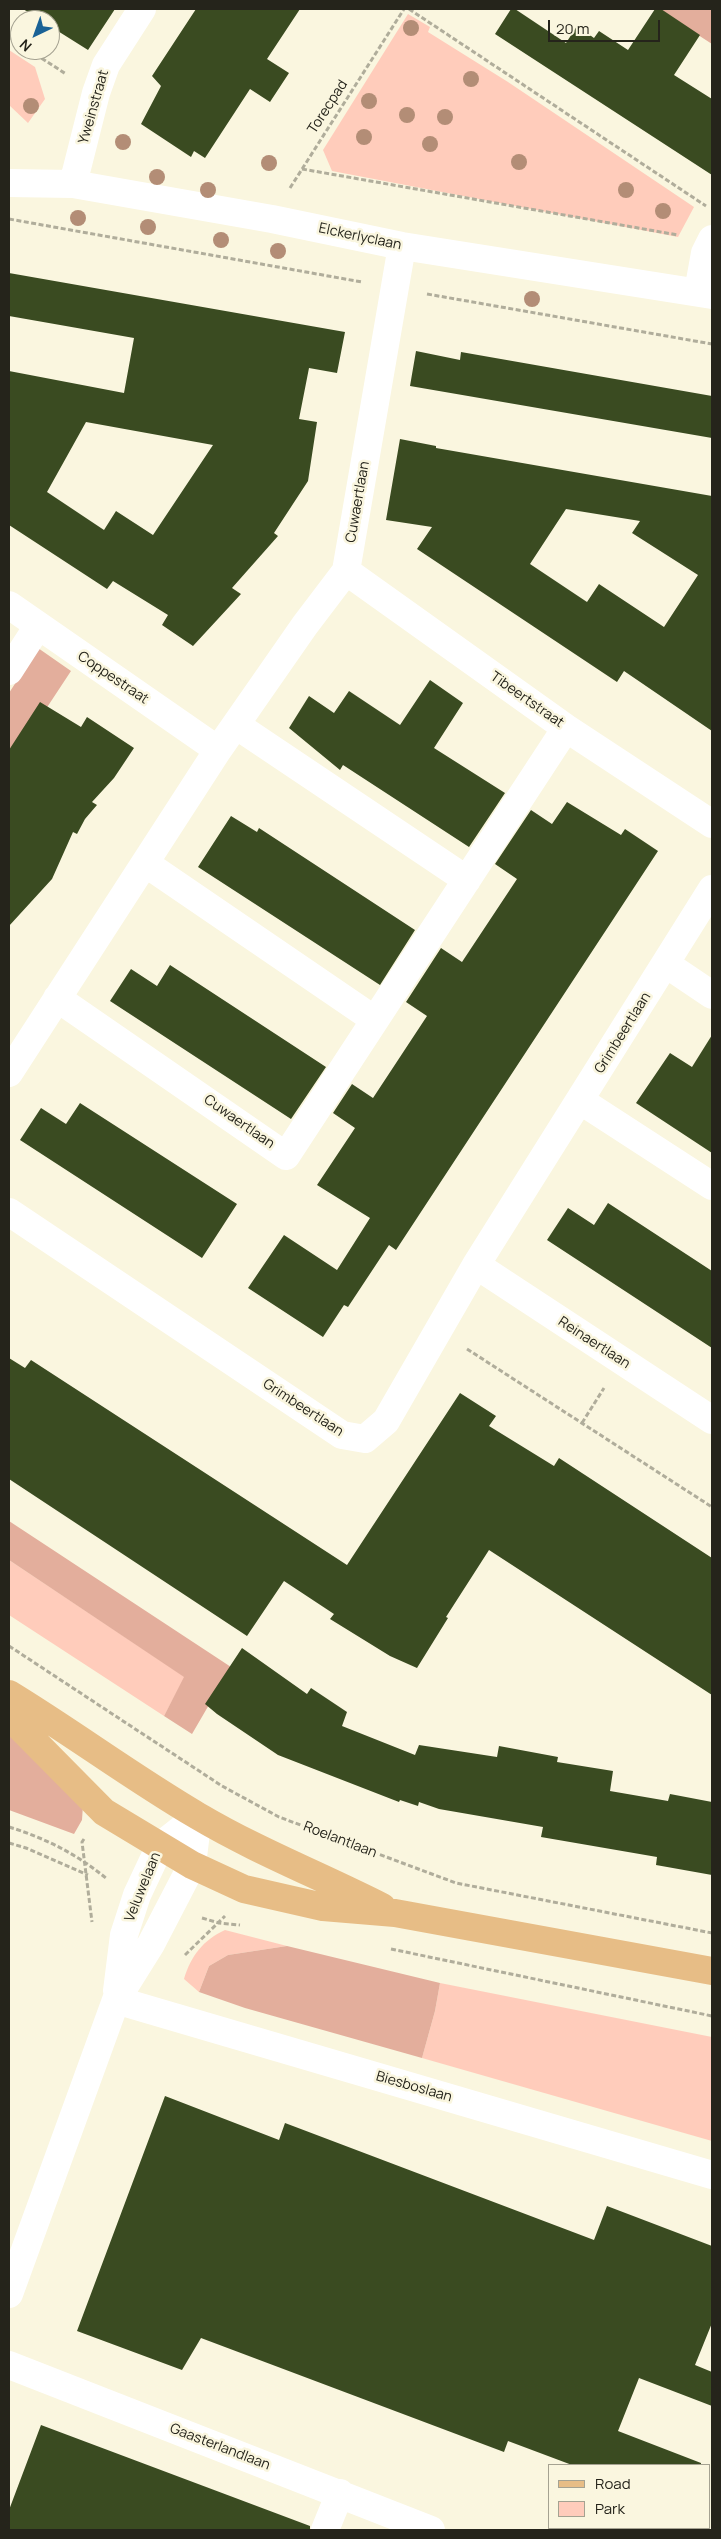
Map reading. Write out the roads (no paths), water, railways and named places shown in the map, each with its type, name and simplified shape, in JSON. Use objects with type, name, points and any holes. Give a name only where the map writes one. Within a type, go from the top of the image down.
[{"type":"main road","points":[[9,1694],[46,1716],[129,1773],[198,1816],[262,1852],[325,1878],[394,1913]]},
{"type":"main road","points":[[9,1716],[104,1812],[192,1865],[244,1889],[323,1907],[394,1913],[712,1971]]},
{"type":"street","name":"Yweinstraat","points":[[73,184],[96,93],[106,65],[142,9]]},
{"type":"street","name":"Elckerlyclaan","points":[[9,183],[73,184],[272,219],[402,246],[705,293]]},
{"type":"street","points":[[705,293],[705,253],[712,240]]},
{"type":"street","name":"Cuwaertlaan","points":[[9,1073],[218,750],[305,625],[346,571],[402,246]]},
{"type":"street","name":"Tibeertstraat","points":[[346,571],[566,728],[712,824]]},
{"type":"street","name":"Coppestraat","points":[[9,605],[218,750]]},
{"type":"street","points":[[9,671],[38,626]]},
{"type":"street","points":[[236,725],[466,880]]},
{"type":"street","name":"Cuwaertlaan","points":[[57,998],[286,1156],[566,728]]},
{"type":"street","points":[[145,863],[375,1020]]},
{"type":"street","name":"Grimbeertlaan","points":[[9,1212],[342,1435],[365,1439],[386,1421],[476,1265],[712,889]]},
{"type":"street","points":[[666,964],[712,995]]},
{"type":"street","points":[[580,1101],[712,1186]]},
{"type":"street","name":"Reinaertlaan","points":[[476,1265],[712,1420]]},
{"type":"street","name":"Veluwelaan","points":[[116,2000],[124,1935],[137,1895],[160,1846],[198,1816]]},
{"type":"street","name":"Veluwelaan","points":[[9,2294],[116,2000],[151,1944],[192,1865],[198,1816]]},
{"type":"street","name":"Biesboslaan","points":[[116,2000],[712,2175]]},
{"type":"street","name":"Gaasterlandlaan","points":[[9,2364],[432,2530]]},
{"type":"street","points":[[325,2530],[340,2493]]}]
